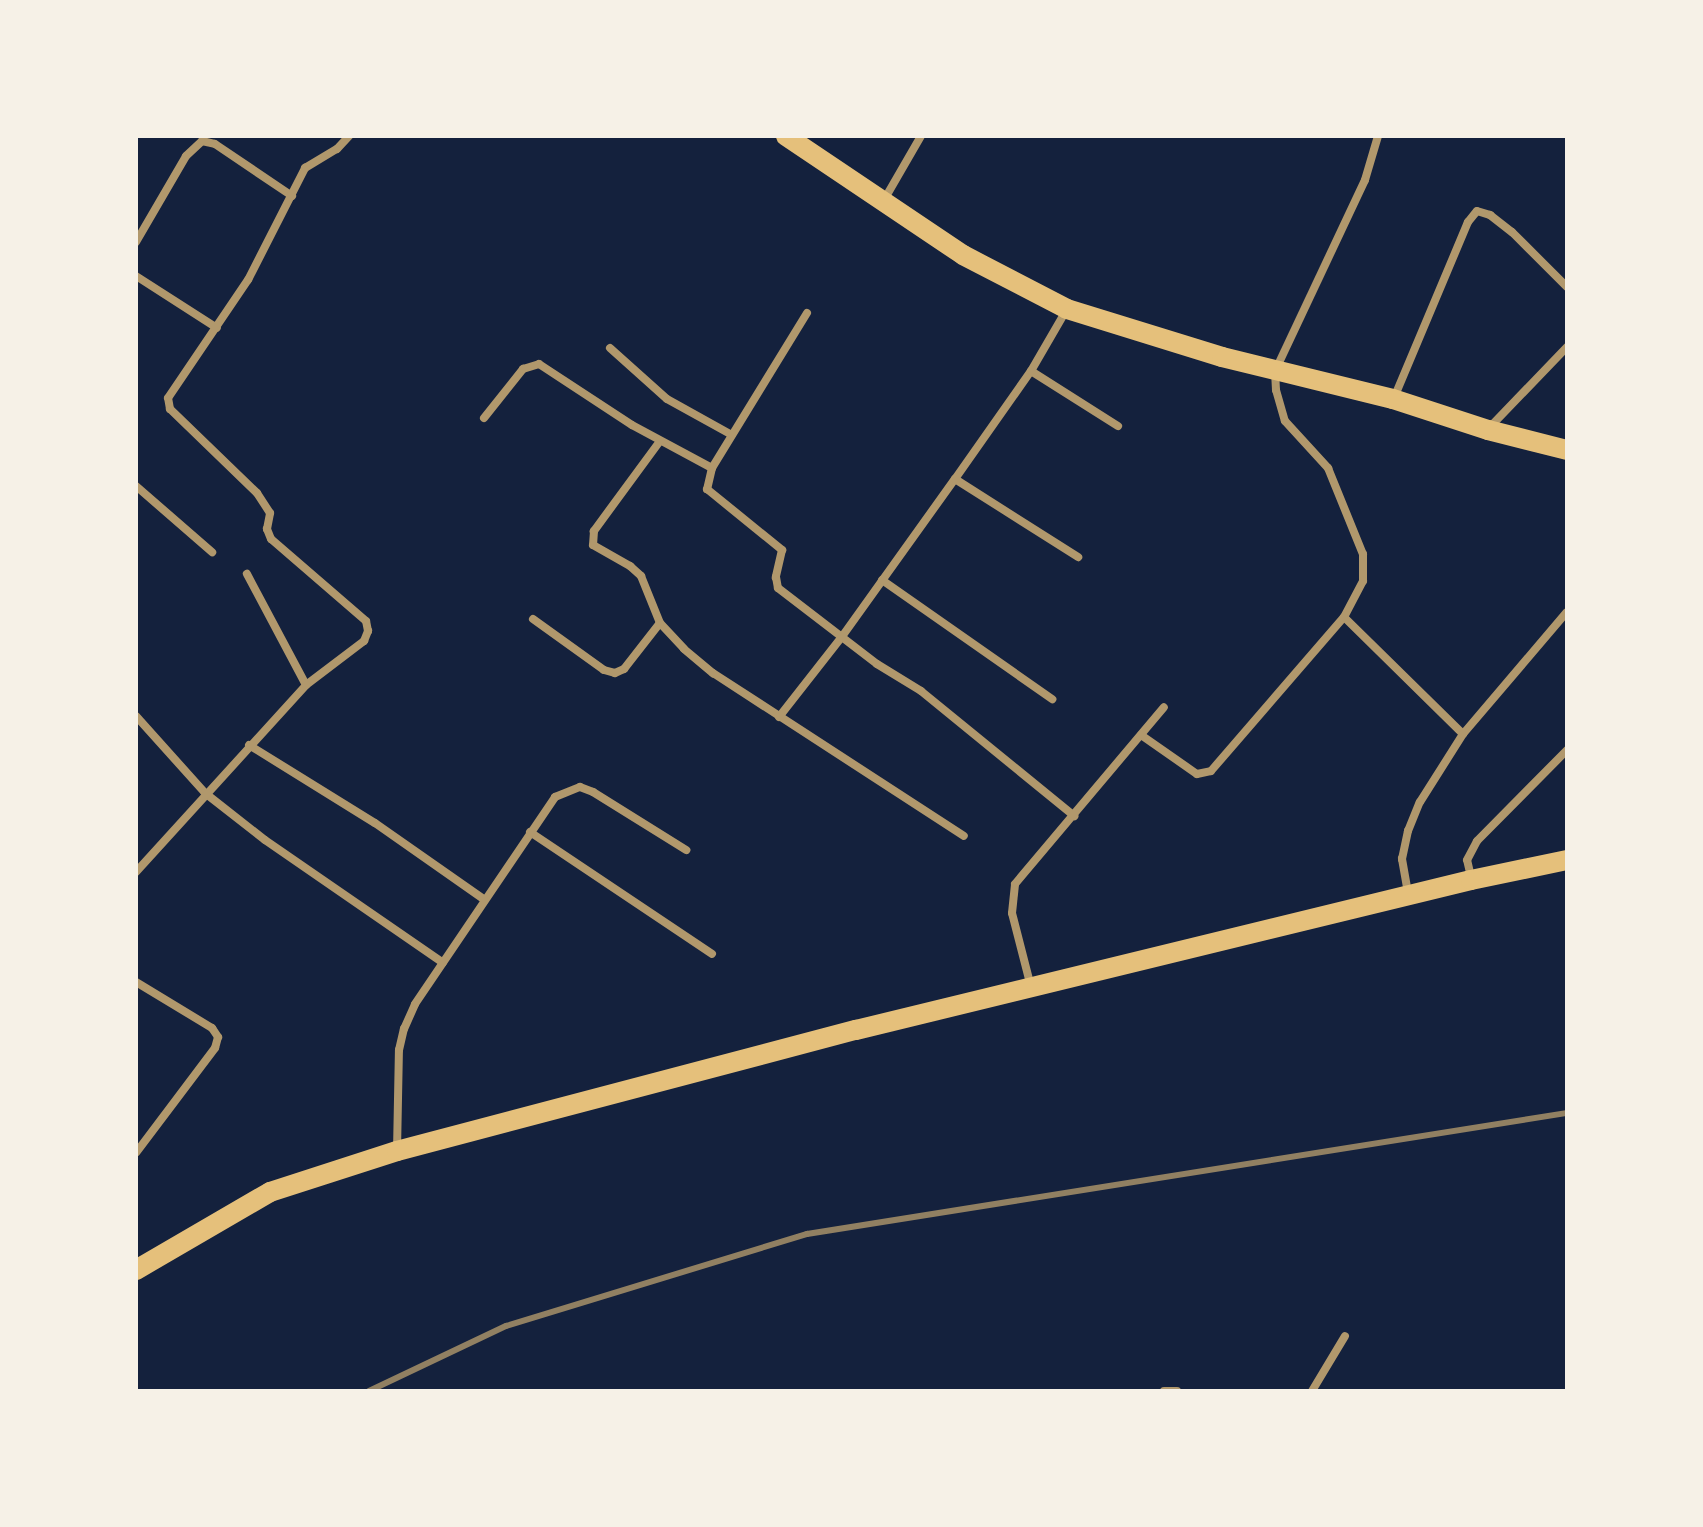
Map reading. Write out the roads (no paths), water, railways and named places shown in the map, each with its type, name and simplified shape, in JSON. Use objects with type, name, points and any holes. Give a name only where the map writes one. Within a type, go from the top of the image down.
[{"type":"highway","points":[[786,136],[963,255],[1067,309],[1275,371],[1393,399],[1488,430],[1567,450]]},
{"type":"highway","points":[[136,1270],[270,1192],[397,1151],[1031,987],[1471,880],[1567,860]]},
{"type":"street","points":[[136,872],[306,685],[364,641],[369,626],[271,539],[267,529],[270,513],[257,493],[170,409],[170,392],[217,328],[265,250],[305,168],[326,157],[349,136]]},
{"type":"street","points":[[884,200],[921,136]]},
{"type":"street","points":[[1141,735],[1197,774],[1211,771],[1344,617],[1363,581],[1363,554],[1328,468],[1285,421],[1278,405],[1275,371],[1365,180],[1378,136]]},
{"type":"street","points":[[136,242],[186,156],[202,141],[215,144],[292,196]]},
{"type":"street","points":[[1393,399],[1468,222],[1477,211],[1490,215],[1512,232],[1567,287]]},
{"type":"street","points":[[136,276],[217,328]]},
{"type":"street","points":[[779,717],[841,638],[955,479],[1031,371],[1067,309]]},
{"type":"street","points":[[807,313],[712,468],[707,483],[712,495],[782,550],[776,577],[778,588],[841,638],[921,691],[1074,816]]},
{"type":"street","points":[[1488,430],[1525,386],[1567,347]]},
{"type":"street","points":[[610,348],[667,399],[732,435]]},
{"type":"street","points":[[484,418],[523,369],[539,364],[660,441],[712,468]]},
{"type":"street","points":[[1031,371],[1118,426]]},
{"type":"street","points":[[660,441],[594,531],[591,541],[641,576],[660,623],[684,649],[713,673],[964,836]]},
{"type":"street","points":[[955,479],[1078,557]]},
{"type":"street","points":[[136,486],[212,552]]},
{"type":"street","points":[[247,574],[306,685]]},
{"type":"street","points":[[882,580],[1052,699]]},
{"type":"street","points":[[1408,895],[1402,859],[1408,831],[1420,802],[1463,734],[1567,612]]},
{"type":"street","points":[[1344,617],[1463,734]]},
{"type":"street","points":[[533,619],[604,670],[615,673],[624,669],[660,623]]},
{"type":"street","points":[[1031,987],[1012,913],[1012,893],[1021,875],[1164,707]]},
{"type":"street","points":[[136,716],[205,793],[265,840],[443,963]]},
{"type":"street","points":[[249,745],[375,823],[485,900]]},
{"type":"street","points":[[1471,880],[1467,860],[1477,841],[1567,750]]},
{"type":"street","points":[[397,1151],[399,1050],[415,1004],[555,797],[580,787],[686,850]]},
{"type":"street","points":[[530,832],[712,954]]},
{"type":"street","points":[[136,982],[212,1028],[218,1037],[215,1048],[136,1153]]},
{"type":"street","points":[[1312,1391],[1345,1336]]},
{"type":"street","points":[[1164,1391],[1177,1391]]},
{"type":"railway","points":[[369,1391],[506,1326],[807,1234],[1567,1113]]}]
